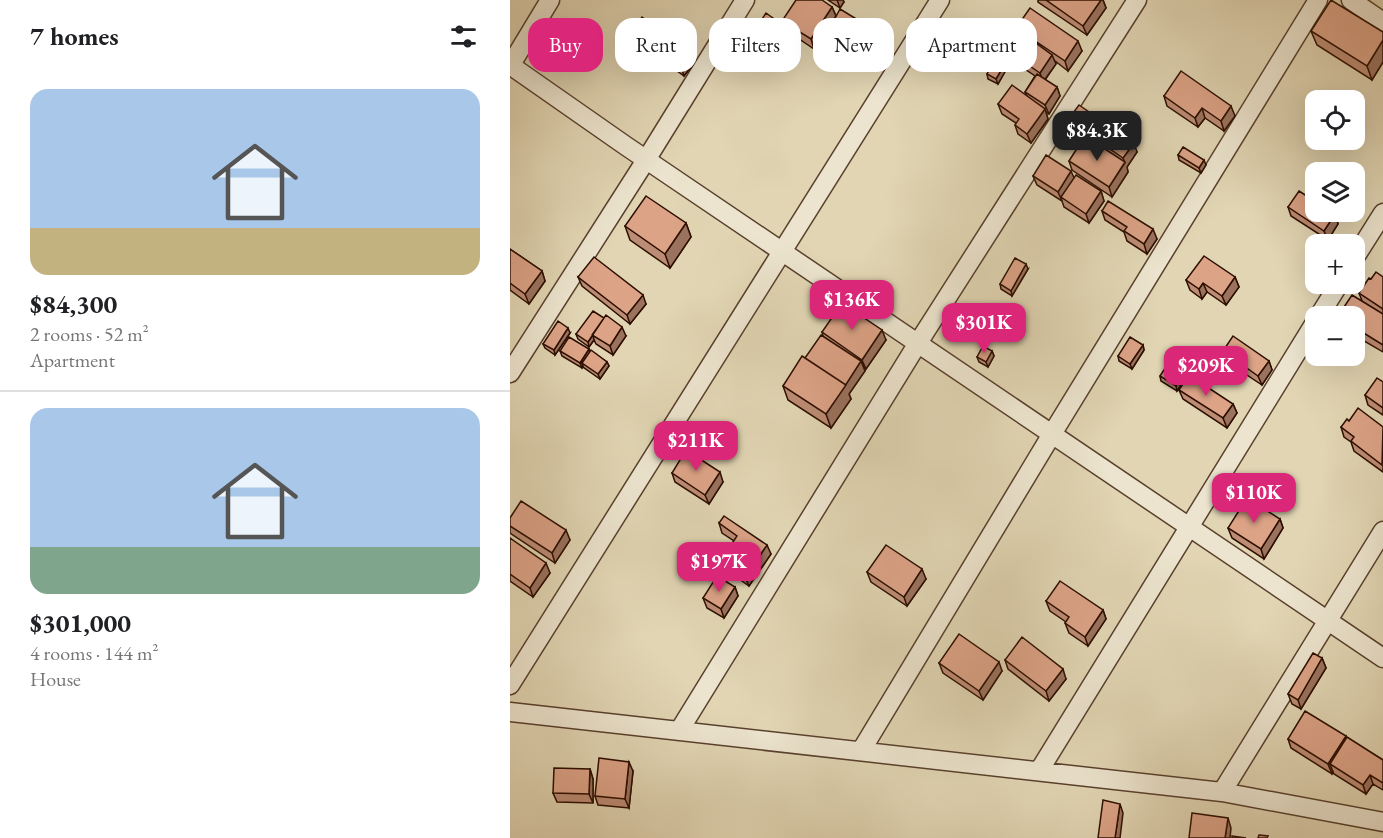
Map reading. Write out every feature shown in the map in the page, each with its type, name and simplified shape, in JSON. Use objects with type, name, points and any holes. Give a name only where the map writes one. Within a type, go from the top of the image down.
[{"type":"street","points":[[550,0],[510,66],[1383,658]]},
{"type":"street","points":[[510,373],[745,0]]},
{"type":"street","points":[[510,685],[940,0]]},
{"type":"street","points":[[679,731],[918,343],[1137,0]]},
{"type":"street","points":[[861,752],[1052,434],[1318,0]]},
{"type":"street","points":[[1351,0],[1383,22]]},
{"type":"street","points":[[1365,242],[1383,213]]},
{"type":"street","points":[[1039,771],[1305,339]]},
{"type":"street","points":[[1222,792],[1383,531]]},
{"type":"street","points":[[510,712],[1222,792],[1383,822]]},
{"type":"building","points":[[796,0],[822,0],[832,7],[825,18],[813,18],[811,39],[801,33],[801,18],[784,18]]},
{"type":"building","points":[[1046,0],[1101,0],[1083,26]]},
{"type":"building","points":[[1331,0],[1383,32],[1383,40],[1367,66],[1311,31]]},
{"type":"building","points":[[1030,8],[1078,41],[1065,61],[1037,42],[1037,18],[1023,18]]},
{"type":"building","points":[[840,9],[855,18],[835,18]]},
{"type":"building","points":[[766,13],[773,18],[763,18]]},
{"type":"building","points":[[1037,44],[1052,55],[1040,73],[1037,71]]},
{"type":"building","points":[[1181,71],[1231,106],[1221,121],[1202,108],[1195,118],[1164,96]]},
{"type":"building","points":[[988,72],[1000,72],[996,79],[987,74]]},
{"type":"building","points":[[1037,74],[1057,87],[1045,105],[1025,92]]},
{"type":"building","points":[[1012,85],[1045,109],[1027,134],[1015,125],[1019,119],[998,104]]},
{"type":"building","points":[[1079,105],[1134,143],[1123,158],[1068,120]]},
{"type":"building","points":[[1085,136],[1125,162],[1109,187],[1069,161]]},
{"type":"building","points":[[1183,147],[1204,160],[1199,168],[1178,155]]},
{"type":"building","points":[[1046,155],[1071,171],[1058,192],[1033,176]]},
{"type":"building","points":[[1076,175],[1101,191],[1086,214],[1061,197]]},
{"type":"building","points":[[1299,191],[1305,195],[1305,218],[1288,207]]},
{"type":"building","points":[[646,196],[686,223],[665,254],[625,226]]},
{"type":"building","points":[[1108,201],[1153,229],[1144,244],[1124,231],[1127,227],[1102,211]]},
{"type":"building","points":[[1310,222],[1330,222],[1324,231]]},
{"type":"building","points":[[510,249],[542,271],[525,294],[510,283]]},
{"type":"building","points":[[1204,256],[1235,277],[1222,296],[1203,283],[1199,289],[1186,280]]},
{"type":"building","points":[[594,257],[643,295],[627,315],[578,277]]},
{"type":"building","points":[[1015,258],[1026,264],[1011,291],[1000,284]]},
{"type":"building","points":[[1376,272],[1383,277],[1383,309],[1360,294],[1365,294],[1365,284],[1369,278],[1371,279]]},
{"type":"building","points":[[1352,295],[1383,314],[1383,345],[1365,334],[1365,306],[1345,306]]},
{"type":"building","points":[[842,303],[882,330],[862,360],[822,332]]},
{"type":"building","points":[[593,311],[604,318],[588,342],[576,334]]},
{"type":"building","points":[[606,315],[622,327],[610,346],[592,335]]},
{"type":"building","points":[[558,321],[568,328],[554,350],[543,344]]},
{"type":"building","points":[[821,335],[861,361],[846,385],[805,358]]},
{"type":"building","points":[[1233,336],[1269,361],[1258,376],[1223,351]]},
{"type":"building","points":[[569,337],[589,349],[580,363],[560,351]]},
{"type":"building","points":[[1130,337],[1143,345],[1130,364],[1118,356]]},
{"type":"building","points":[[983,346],[992,351],[986,362],[977,357]]},
{"type":"building","points":[[591,350],[607,362],[598,374],[582,363]]},
{"type":"building","points":[[802,356],[846,385],[826,414],[783,386]]},
{"type":"building","points":[[1169,362],[1184,372],[1176,386],[1160,376]]},
{"type":"building","points":[[1189,375],[1233,404],[1223,418],[1179,390]]},
{"type":"building","points":[[1377,378],[1383,382],[1383,408],[1365,395]]},
{"type":"building","points":[[1358,408],[1383,427],[1382,465],[1351,441],[1354,437],[1341,427],[1347,419],[1349,421]]},
{"type":"building","points":[[686,450],[720,472],[705,495],[672,473]]},
{"type":"building","points":[[1247,498],[1280,519],[1261,549],[1228,528]]},
{"type":"building","points":[[521,501],[566,530],[552,553],[510,526],[510,518]]},
{"type":"building","points":[[724,516],[767,545],[745,577],[721,560],[737,536],[719,523]]},
{"type":"building","points":[[510,538],[546,563],[530,588],[510,574]]},
{"type":"building","points":[[886,545],[922,569],[904,597],[867,572]]},
{"type":"building","points":[[717,576],[735,587],[721,609],[703,598]]},
{"type":"building","points":[[1060,581],[1103,610],[1085,637],[1065,623],[1069,617],[1046,601]]},
{"type":"building","points":[[959,634],[999,662],[979,691],[939,663]]},
{"type":"building","points":[[1022,637],[1063,669],[1046,691],[1005,660]]},
{"type":"building","points":[[1313,653],[1322,658],[1298,700],[1288,694]]},
{"type":"building","points":[[1305,711],[1346,736],[1328,764],[1288,739]]},
{"type":"building","points":[[1347,737],[1383,760],[1383,783],[1370,775],[1363,785],[1330,764]]},
{"type":"building","points":[[599,758],[629,762],[625,799],[595,796]]},
{"type":"building","points":[[554,768],[590,769],[589,794],[553,793]]},
{"type":"building","points":[[1103,800],[1120,804],[1115,838],[1098,838]]},
{"type":"building","points":[[1192,813],[1228,818],[1225,838],[1189,838]]},
{"type":"building","points":[[1259,835],[1268,836],[1258,838]]}]
